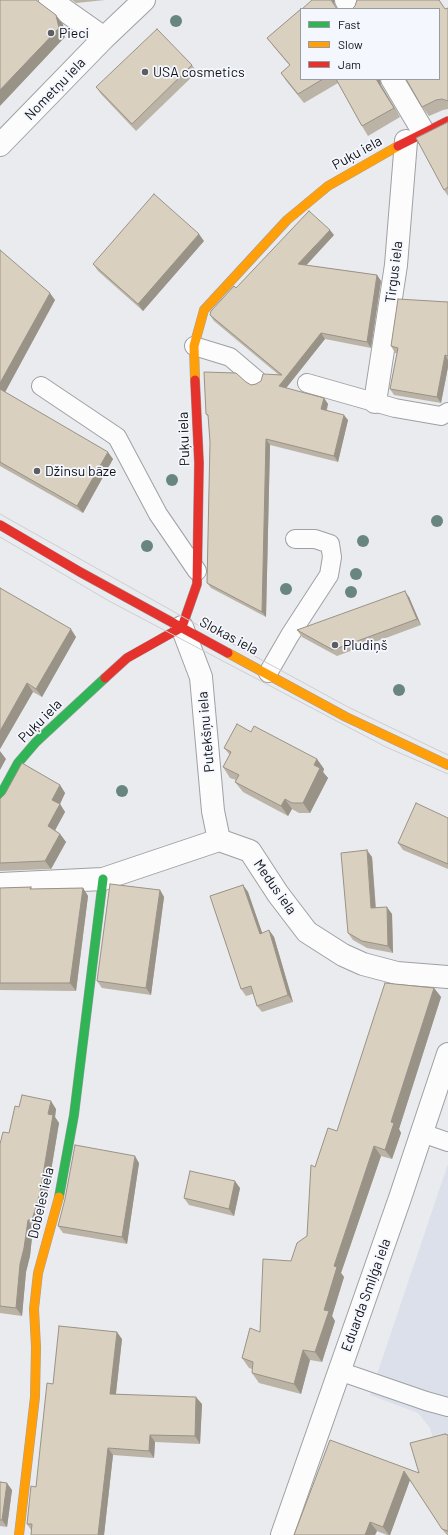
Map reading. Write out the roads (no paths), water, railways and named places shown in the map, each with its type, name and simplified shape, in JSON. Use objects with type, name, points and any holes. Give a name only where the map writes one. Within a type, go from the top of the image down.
[{"type":"street","points":[[50,0],[104,38]]},
{"type":"street","name":"Nometņu iela","points":[[0,145],[104,38],[144,0]]},
{"type":"street","points":[[392,80],[415,137]]},
{"type":"street","name":"Puķu iela","points":[[0,796],[18,763],[36,742],[127,658],[182,627],[197,584],[199,463],[194,346],[204,310],[287,220],[328,186],[415,137],[448,121]]},
{"type":"street","name":"Tirgus iela","points":[[376,402],[415,137]]},
{"type":"street","name":"Slokas iela","points":[[0,525],[80,572],[268,673],[346,717],[448,765]]},
{"type":"street","name":"Putekšņu iela","points":[[182,627],[201,677],[213,811],[219,840]]},
{"type":"street","points":[[0,884],[103,879],[219,840]]},
{"type":"street","name":"Medus iela","points":[[219,840],[250,851],[278,894],[307,932],[344,955],[363,964],[398,972],[448,977]]},
{"type":"street","name":"Dobeles iela","points":[[19,1535],[34,1396],[36,1347],[34,1309],[38,1273],[58,1204],[74,1115],[103,879]]},
{"type":"street","name":"Eduarda Smiļģa iela","points":[[282,1535],[448,1054]]},
{"type":"lane","points":[[194,346],[230,357],[257,380]]},
{"type":"lane","points":[[307,383],[395,408],[441,416],[448,412]]},
{"type":"lane","points":[[41,386],[117,438],[158,514],[197,571]]},
{"type":"lane","points":[[268,673],[290,635],[329,575],[332,558],[330,544],[315,539],[295,539]]},
{"type":"lane","points":[[422,1133],[448,1142]]},
{"type":"lane","points":[[339,1371],[426,1401],[448,1407]]},
{"type":"tram line","points":[[0,514],[185,618],[348,707],[448,755]]},
{"type":"tram line","points":[[0,537],[109,601],[386,747],[448,774]]},
{"type":"place","name":"Pieci","points":[[51,33]]},
{"type":"place","name":"USA cosmetics","points":[[145,72]]},
{"type":"place","name":"Džinsu bāze","points":[[37,471]]},
{"type":"place","name":"Pludiņš","points":[[335,645]]}]
